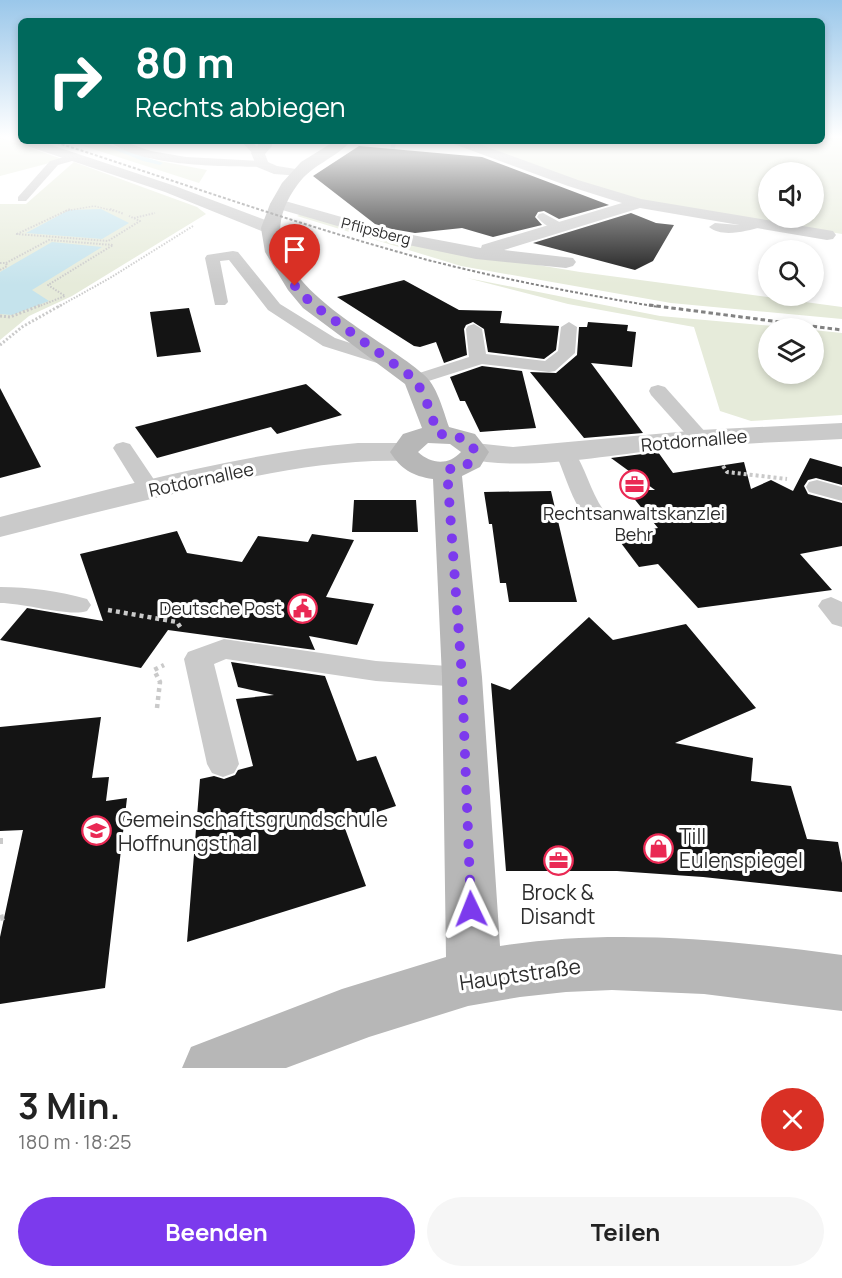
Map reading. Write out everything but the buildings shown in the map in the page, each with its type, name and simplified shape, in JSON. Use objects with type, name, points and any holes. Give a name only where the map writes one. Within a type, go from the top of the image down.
[{"type":"street","points":[[161,186],[270,228]]},
{"type":"street","points":[[289,186],[278,204],[270,228],[274,252],[295,286],[311,303],[416,380],[454,452],[474,978]]},
{"type":"street","name":"Pflipsberg","points":[[582,186],[639,203],[827,235]]},
{"type":"street","name":"Pflipsberg","points":[[476,253],[639,203]]},
{"type":"street","name":"Pflipsberg","points":[[278,204],[388,236],[476,253],[566,262]]},
{"type":"street","name":"Rotdornallee","points":[[0,527],[150,490],[339,452],[366,450],[404,452],[414,465],[435,470],[454,452],[513,456],[700,438],[842,431]]},
{"type":"street","name":"Hauptstraße","points":[[212,1068],[364,1009],[474,978],[562,965],[648,963],[784,974],[842,983]]},
{"type":"lane","points":[[22,199],[34,186]]},
{"type":"lane","points":[[543,217],[559,227]]},
{"type":"lane","points":[[715,227],[740,229],[757,224]]},
{"type":"lane","points":[[220,302],[212,258],[233,255],[274,307],[329,342],[393,363]]},
{"type":"lane","points":[[416,380],[472,363],[478,358],[549,367],[566,353],[569,327]]},
{"type":"lane","points":[[474,329],[478,358]]},
{"type":"lane","points":[[658,391],[700,438]]},
{"type":"lane","points":[[123,448],[150,490]]},
{"type":"lane","points":[[564,452],[577,475],[583,498],[592,511]]},
{"type":"lane","points":[[817,487],[842,494]]},
{"type":"lane","points":[[0,595],[21,595],[78,605]]},
{"type":"lane","points":[[223,764],[198,659],[224,649],[376,671],[462,677]]},
{"type":"path","points":[[124,214],[105,206],[66,208],[16,234],[108,241],[140,221],[129,216]]},
{"type":"path","points":[[0,345],[14,332],[98,285],[203,220],[228,213]]},
{"type":"path","points":[[134,218],[141,216]]},
{"type":"path","points":[[78,243],[84,239]]},
{"type":"path","points":[[0,270],[7,266],[6,264],[49,240],[113,246],[48,285],[65,296],[10,317],[0,316]]},
{"type":"path","points":[[0,263],[6,264]]},
{"type":"path","points":[[700,438],[718,456],[727,472],[770,476],[817,487]]},
{"type":"path","points":[[78,605],[177,622],[198,659]]},
{"type":"path","points":[[154,670],[159,682],[157,708]]},
{"type":"green space","points":[[47,186],[139,186],[197,207],[206,214],[72,296],[29,316],[0,340],[0,204],[26,204]]},
{"type":"green space","points":[[589,186],[758,186],[758,220],[647,202]]},
{"type":"green space","points":[[824,186],[842,186],[842,234],[805,228],[824,228]]},
{"type":"green space","points":[[303,213],[388,240],[580,272],[758,296],[758,306],[824,305],[842,307],[842,319],[671,303],[461,266],[297,216]]},
{"type":"green space","points":[[467,278],[660,316],[758,325],[758,384],[824,384],[824,331],[842,333],[842,415],[751,421],[720,411],[694,327],[568,304]]},
{"type":"water","points":[[101,209],[129,223],[102,239],[26,233],[69,210]]},
{"type":"water","points":[[52,242],[102,247],[32,290],[49,301],[12,315],[0,314],[0,272]]},
{"type":"railway","points":[[189,186],[424,259],[541,286],[659,307]]},
{"type":"railway","points":[[649,305],[842,330]]},
{"type":"place","name":"Rechtsanwaltskanzlei Behr","points":[[634,484]]},
{"type":"place","name":"Deutsche Post","points":[[303,608]]},
{"type":"place","name":"Gemeinschaftsgrundschule Hoffnungsthal","points":[[97,831]]},
{"type":"place","name":"Till Eulenspiegel","points":[[658,848]]},
{"type":"place","name":"Brock & Disandt","points":[[558,861]]},
{"type":"route","points":[[295,286],[311,303],[416,380],[438,434],[460,437],[474,447],[473,459],[468,464],[447,470],[451,497],[462,677],[471,909]]}]
